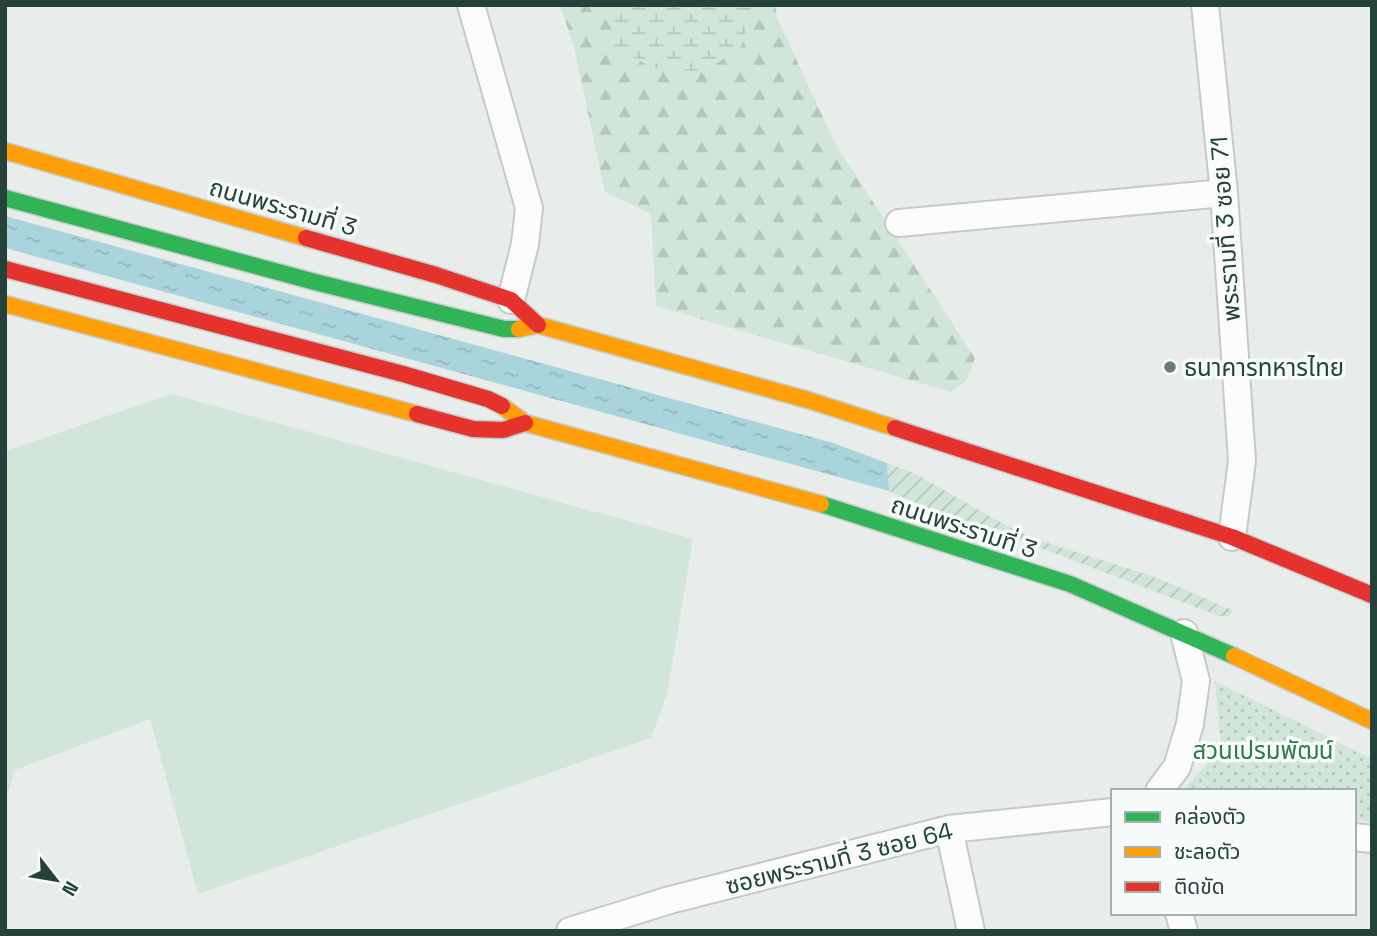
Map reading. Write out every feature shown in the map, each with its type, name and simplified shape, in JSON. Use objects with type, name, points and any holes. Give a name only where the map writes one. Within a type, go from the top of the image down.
[{"type":"main road","name":"ถนนพระรามที่ 3","points":[[5,151],[436,275],[511,300],[538,325],[808,400],[1232,537],[1372,595]]},
{"type":"main road","name":"ถนนพระรามที่ 3","points":[[5,198],[315,282],[504,329],[522,329],[538,325]]},
{"type":"main road","name":"ถนนพระรามที่ 3","points":[[5,269],[488,399],[508,409],[525,423],[819,504],[1070,584],[1184,633],[1372,722]]},
{"type":"main road","name":"ถนนพระรามที่ 3","points":[[5,304],[473,429],[503,430],[525,423]]},
{"type":"street","points":[[471,5],[529,208],[525,244],[511,300]]},
{"type":"street","name":"พระรามที่ 3 ซอย 71","points":[[1205,5],[1224,193],[1242,461],[1232,537]]},
{"type":"street","points":[[899,223],[1224,193]]},
{"type":"street","points":[[1160,789],[1177,767],[1190,724],[1196,681],[1184,633]]},
{"type":"street","name":"ซอยพระรามที่ 3 ซอย 64","points":[[570,931],[612,925],[670,900],[949,830],[1111,812]]},
{"type":"street","points":[[949,830],[971,931]]},
{"type":"green space","points":[[560,5],[775,5],[778,20],[836,145],[975,358],[966,381],[951,392],[656,306],[651,214],[605,192],[574,47]]},
{"type":"green space","points":[[614,5],[753,5],[753,10],[741,47],[704,72],[652,68],[612,45]]},
{"type":"green space","points":[[172,394],[693,539],[667,694],[651,738],[198,894],[150,719],[15,770],[5,802],[5,451]]},
{"type":"green space","points":[[887,463],[916,474],[1032,538],[1155,577],[1232,610],[1229,616],[1219,616],[991,529],[925,507],[889,491]]},
{"type":"green space","name":"สวนเปรมพัฒน์","points":[[1215,681],[1372,759],[1372,822],[1356,820],[1356,789],[1186,787],[1221,749]]},
{"type":"water","points":[[5,216],[833,443],[887,463],[889,491],[5,248]]},
{"type":"traffic: fast","points":[[5,198],[315,282],[504,329],[519,329]]},
{"type":"traffic: fast","points":[[821,504],[1070,584],[1234,656]]},
{"type":"traffic: slow","points":[[5,151],[306,238]]},
{"type":"traffic: slow","points":[[5,304],[417,414]]},
{"type":"traffic: slow","points":[[519,329],[538,325],[808,400],[895,428]]},
{"type":"traffic: slow","points":[[502,406],[525,423],[821,504]]},
{"type":"traffic: slow","points":[[1234,656],[1372,721]]},
{"type":"traffic: jam","points":[[306,238],[436,275],[511,300],[538,325]]},
{"type":"traffic: jam","points":[[5,269],[403,374],[488,399],[502,406]]},
{"type":"traffic: jam","points":[[417,414],[473,429],[503,430],[525,423]]},
{"type":"traffic: jam","points":[[895,428],[1232,537],[1372,595]]},
{"type":"place","name":"ธนาคารทหารไทย","points":[[1170,367]]}]
